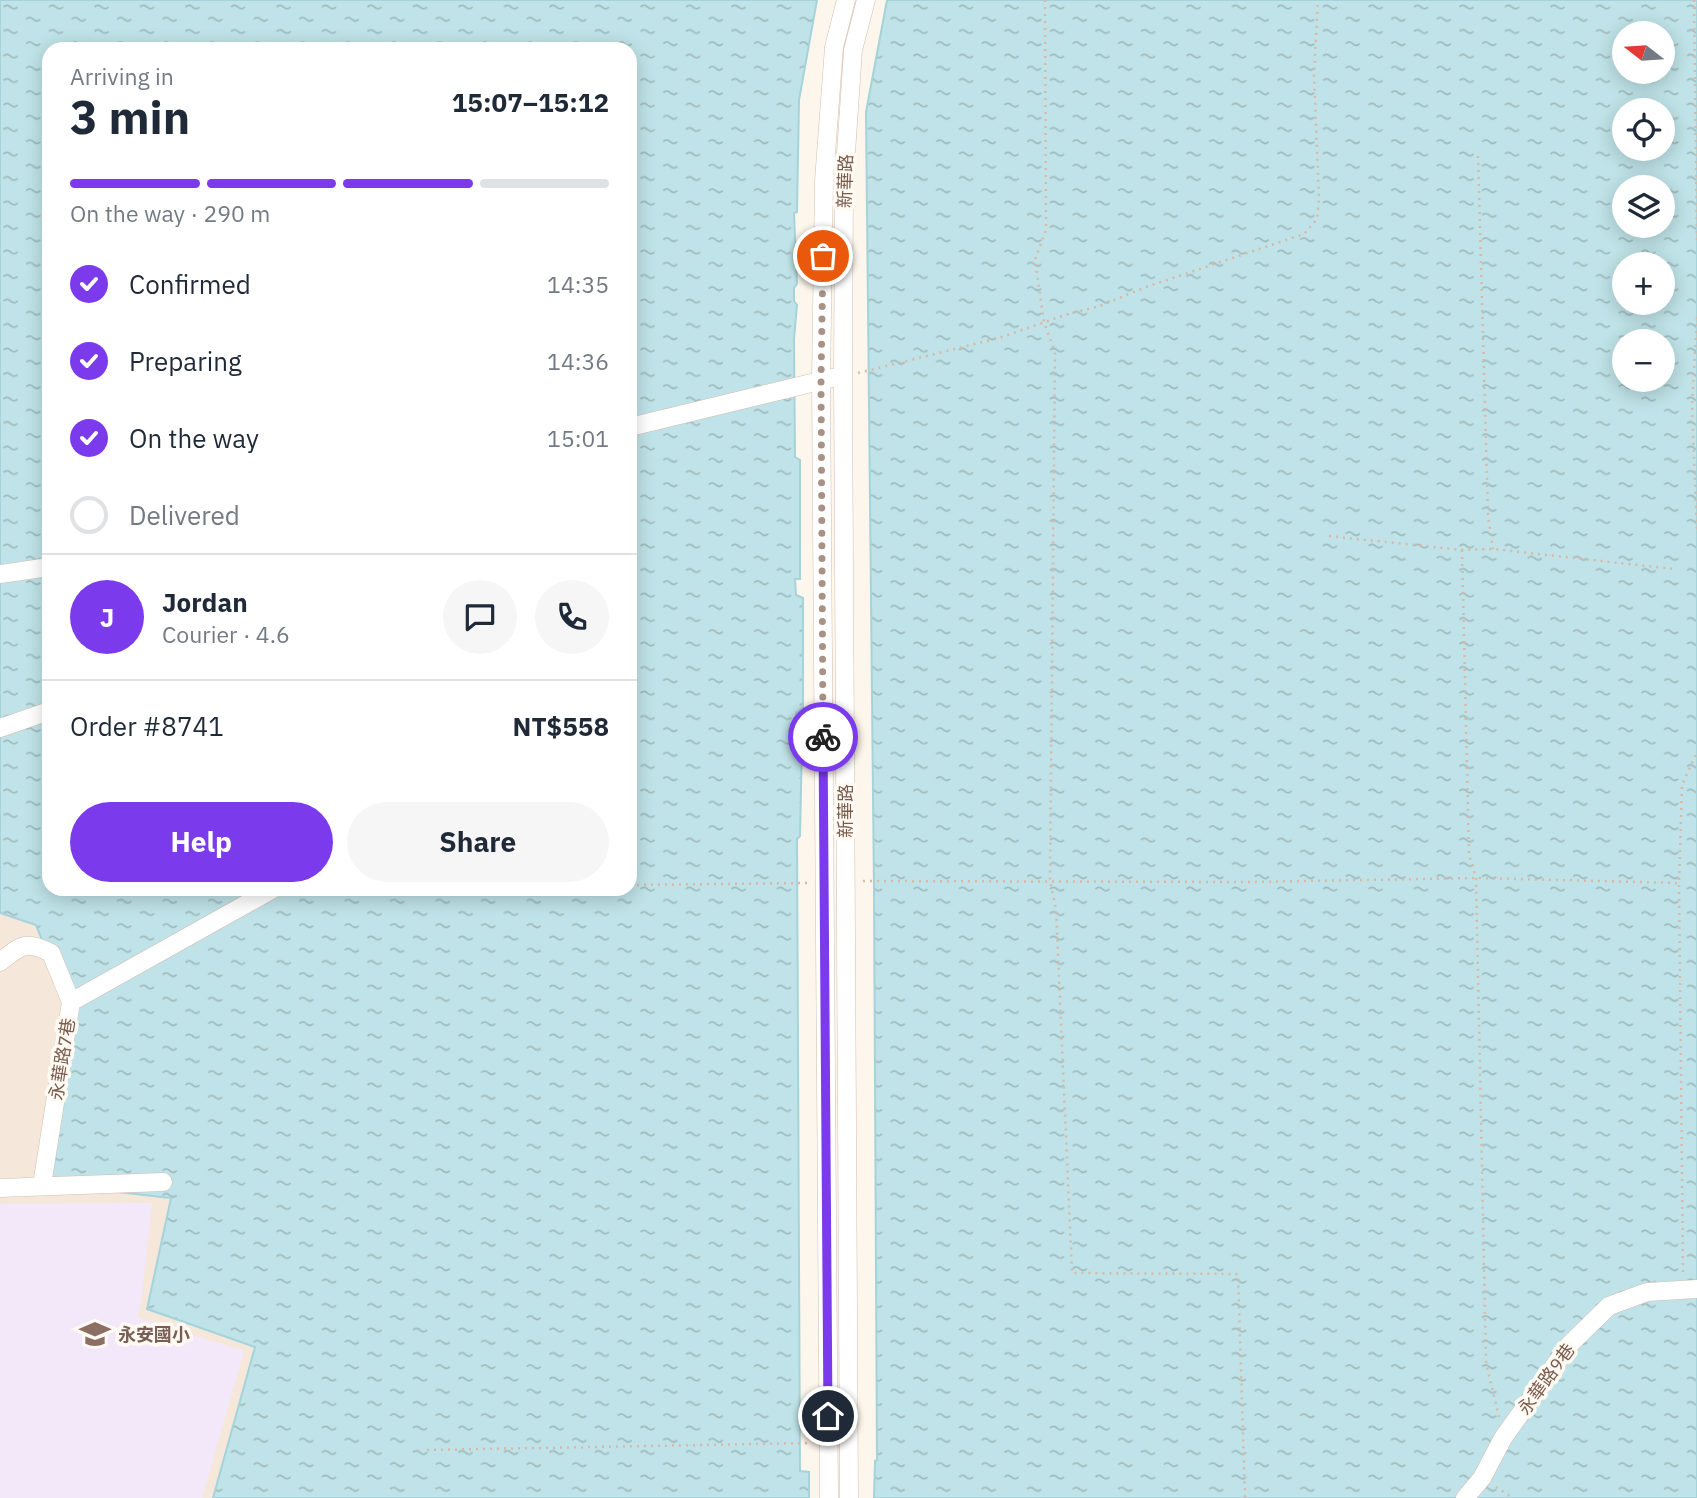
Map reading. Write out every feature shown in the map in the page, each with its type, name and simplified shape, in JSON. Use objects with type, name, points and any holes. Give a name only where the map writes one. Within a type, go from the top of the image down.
[{"type":"street","name":"新華路","points":[[829,1498],[821,380],[825,168],[834,47],[846,0]]},
{"type":"street","name":"新華路","points":[[849,1498],[844,182],[853,50],[866,0]]},
{"type":"street","points":[[637,425],[843,377]]},
{"type":"street","points":[[0,575],[42,568]]},
{"type":"street","points":[[0,728],[42,714]]},
{"type":"street","points":[[71,1002],[260,896]]},
{"type":"street","name":"永華路7巷","points":[[0,962],[19,947],[34,944],[51,953],[71,1002],[42,1185]]},
{"type":"street","points":[[0,1188],[163,1182]]},
{"type":"street","name":"永華路9巷","points":[[1465,1498],[1482,1478],[1503,1438],[1570,1344],[1609,1307],[1647,1292],[1690,1289]]},
{"type":"path","points":[[1045,0],[1046,230],[1035,260],[1044,322],[1055,352],[1050,881],[1056,909],[1072,1273],[1238,1274],[1245,1498]]},
{"type":"path","points":[[843,377],[999,338],[1100,306],[1143,288],[1304,234],[1317,219],[1319,199],[1314,75],[1318,0]]},
{"type":"path","points":[[1694,0],[1697,242]]},
{"type":"path","points":[[1478,156],[1487,502],[1493,549]]},
{"type":"path","points":[[1697,317],[1692,406],[1697,534]]},
{"type":"path","points":[[1329,536],[1462,550],[1493,549],[1674,569]]},
{"type":"path","points":[[1462,550],[1469,855],[1476,878],[1486,1363],[1503,1438]]},
{"type":"path","points":[[1690,1289],[1679,883],[1682,785],[1697,752]]},
{"type":"path","points":[[845,881],[1249,882],[1476,878],[1679,883]]},
{"type":"path","points":[[637,885],[824,882]]},
{"type":"path","points":[[426,1450],[828,1443]]},
{"type":"path","points":[[1482,1478],[1513,1498]]},
{"type":"shaded area","name":"永安國小","points":[[0,913],[36,925],[70,1008],[171,1198],[148,1309],[255,1347],[213,1498],[0,1498]]},
{"type":"shaded area","name":"永安國小","points":[[152,1203],[141,1303],[137,1317],[244,1351],[202,1498],[0,1498],[0,1204]]},
{"type":"water","points":[[0,0],[817,0],[799,100],[797,212],[794,213],[797,284],[794,288],[794,301],[797,305],[794,339],[795,457],[800,460],[800,579],[795,579],[796,595],[803,598],[803,707],[796,713],[796,733],[802,743],[800,836],[797,839],[800,1471],[809,1472],[809,1498],[213,1498],[255,1347],[147,1309],[171,1198],[47,1184],[70,1008],[36,925],[0,913]]},
{"type":"water","points":[[887,0],[1697,0],[1697,1498],[874,1498],[877,1460],[866,112]]},
{"type":"way so far","points":[[823,256],[823,737]]},
{"type":"place","name":"永安國小","points":[[95,1334]]},
{"type":"route","points":[[823,737],[828,1416]]}]
